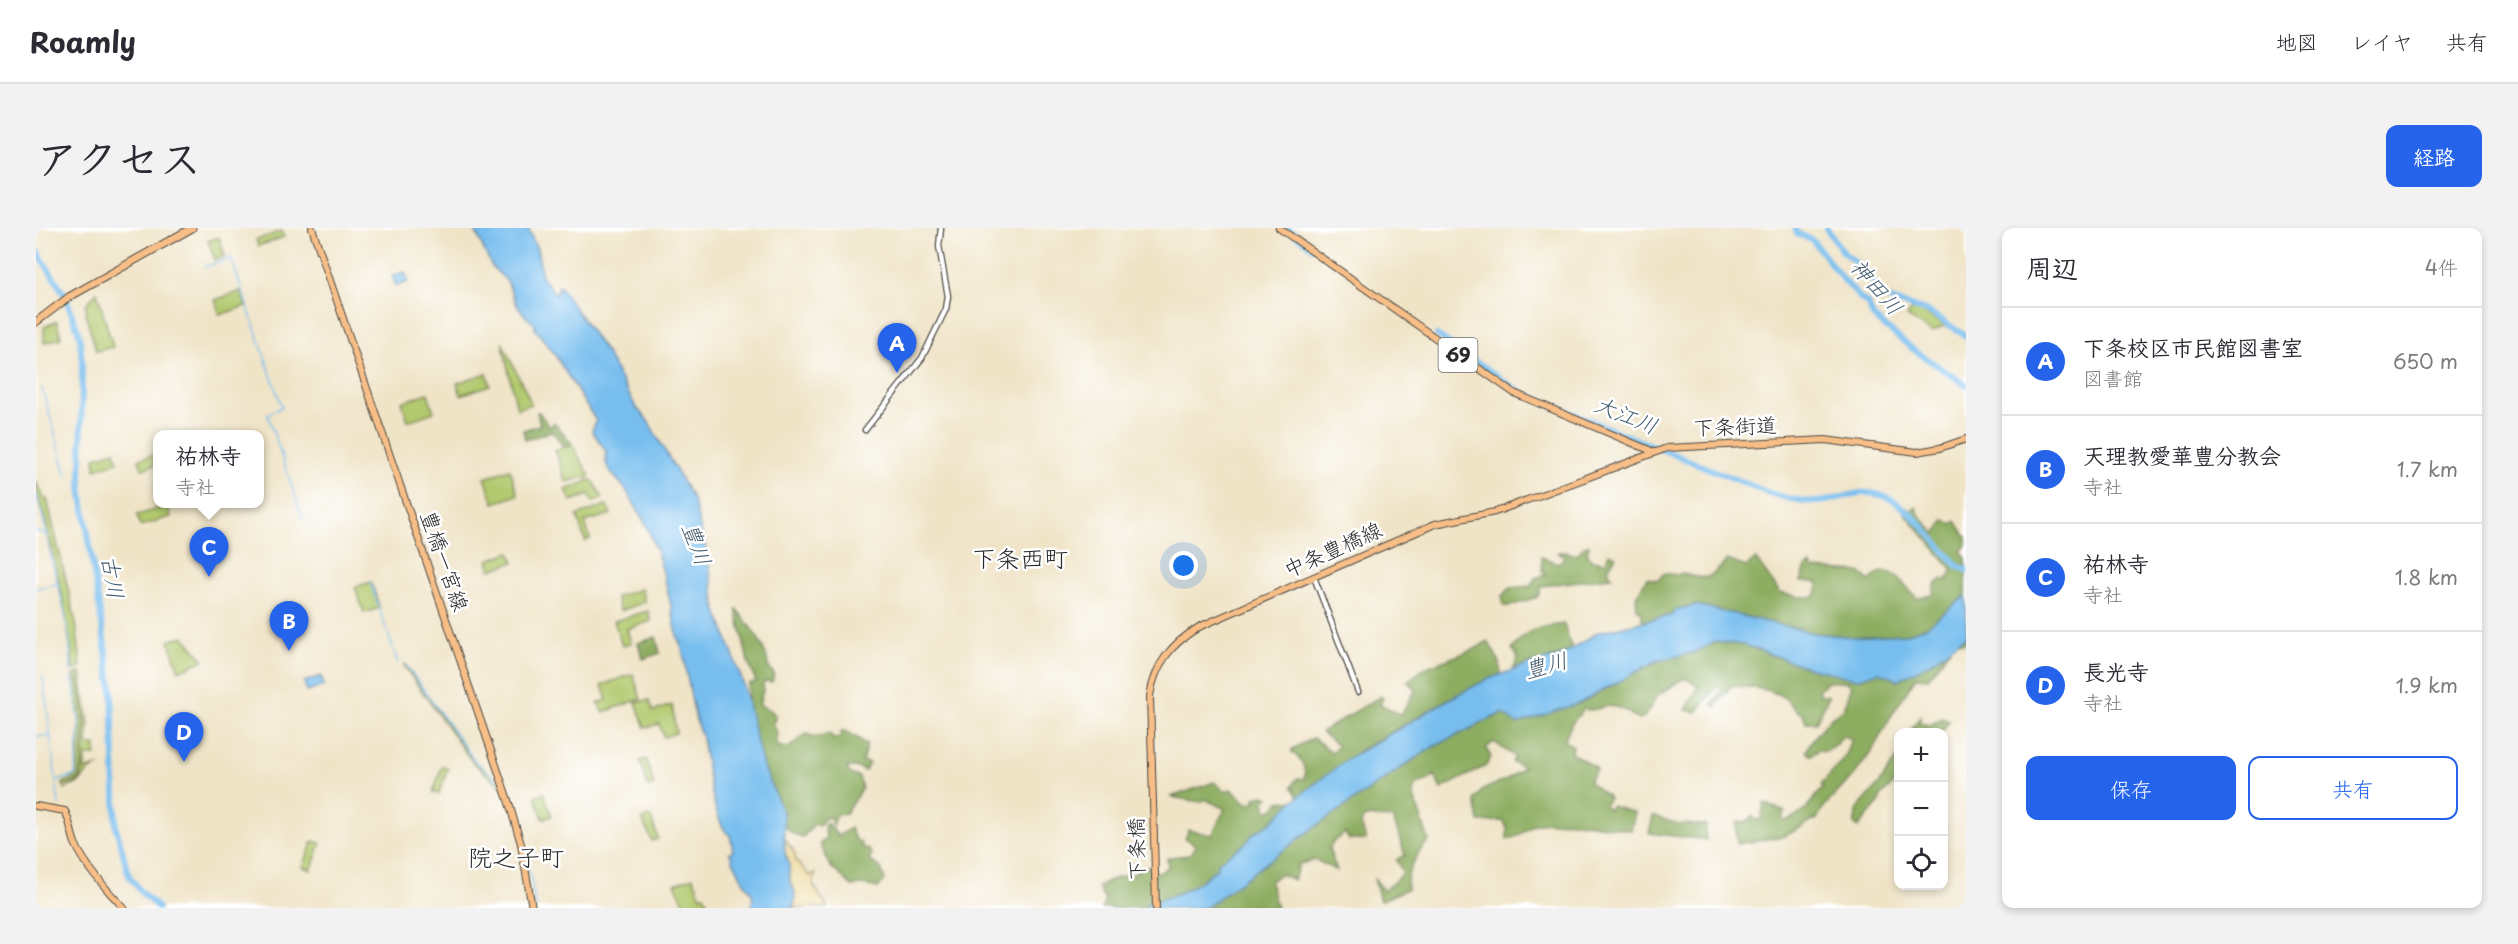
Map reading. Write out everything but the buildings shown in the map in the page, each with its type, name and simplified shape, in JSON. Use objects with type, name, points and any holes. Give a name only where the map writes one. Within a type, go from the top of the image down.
[{"type":"highway","points":[[36,322],[66,299],[192,228]]},
{"type":"main road","name":"豊橋一宮線","points":[[312,228],[509,803],[521,844],[532,908]]},
{"type":"main road","name":"69","points":[[1280,228],[1514,393],[1655,452]]},
{"type":"main road","name":"下条街道","points":[[1655,452],[1665,448],[1825,440],[1899,451],[1933,450],[1966,439]]},
{"type":"main road","name":"中条豊橋線","points":[[1152,792],[1150,696],[1155,674],[1166,654],[1183,637],[1199,627],[1435,524],[1504,509],[1655,452]]},
{"type":"main road","name":"下条橋","points":[[1152,792],[1156,908]]},
{"type":"main road","points":[[36,806],[65,811],[80,851],[109,894],[124,908]]},
{"type":"street","points":[[865,430],[922,358],[946,309],[948,296],[939,246],[941,228]]},
{"type":"street","points":[[1314,577],[1358,692]]},
{"type":"green space","points":[[282,231],[284,237],[258,246],[256,240]]},
{"type":"green space","points":[[219,237],[225,256],[215,260],[208,241]]},
{"type":"green space","points":[[241,291],[246,306],[220,315],[215,300]]},
{"type":"green space","points":[[97,292],[113,347],[96,351],[86,316],[86,304]]},
{"type":"green space","points":[[1913,308],[1948,327],[1943,326],[1932,332],[1907,317]]},
{"type":"green space","points":[[57,321],[61,338],[44,343],[44,327]]},
{"type":"green space","points":[[502,342],[531,404],[517,409]]},
{"type":"green space","points":[[487,373],[490,385],[461,395],[457,383]]},
{"type":"green space","points":[[428,393],[434,412],[408,421],[402,402]]},
{"type":"green space","points":[[537,412],[549,427],[554,423],[572,444],[568,447],[562,444],[552,431],[525,440],[523,430],[540,425]]},
{"type":"green space","points":[[572,444],[590,476],[587,479],[585,477],[566,482],[555,450],[564,447],[562,445],[568,447]]},
{"type":"green space","points":[[115,451],[118,462],[95,469],[95,457]]},
{"type":"green space","points":[[153,455],[153,466],[142,469],[139,459]]},
{"type":"green space","points":[[510,469],[518,495],[494,503],[485,478]]},
{"type":"green space","points":[[36,480],[43,499],[47,499],[76,623],[81,666],[72,671],[72,657],[62,595],[45,518],[36,492]]},
{"type":"green space","points":[[590,480],[593,481],[603,498],[593,502],[589,495],[571,501],[566,490]]},
{"type":"green space","points":[[606,505],[611,514],[585,522],[590,539],[585,541],[577,516]]},
{"type":"green space","points":[[1916,507],[1919,515],[1936,534],[1945,520],[1952,524],[1956,521],[1966,537],[1966,546],[1961,551],[1966,558],[1966,596],[1926,627],[1906,634],[1853,637],[1814,633],[1696,605],[1672,615],[1642,622],[1642,612],[1637,609],[1636,596],[1647,578],[1658,580],[1664,573],[1707,577],[1716,572],[1727,560],[1746,567],[1756,559],[1780,593],[1799,597],[1815,597],[1819,582],[1801,582],[1806,567],[1810,564],[1813,569],[1860,572],[1870,581],[1877,574],[1889,572],[1901,580],[1917,598],[1933,595],[1935,585],[1943,579],[1946,581],[1953,570],[1905,513],[1908,508],[1912,511]]},
{"type":"green space","points":[[169,508],[171,517],[140,526],[137,515]]},
{"type":"green space","points":[[1586,545],[1589,545],[1587,553],[1592,560],[1606,562],[1609,553],[1616,556],[1609,567],[1612,577],[1541,586],[1538,597],[1504,606],[1502,596],[1510,588],[1531,586],[1535,578],[1546,575],[1542,571],[1541,557],[1559,563],[1565,556],[1557,552],[1576,555]]},
{"type":"green space","points":[[510,552],[514,562],[491,570],[488,560]]},
{"type":"green space","points":[[371,582],[380,608],[364,613],[355,587]]},
{"type":"green space","points":[[641,589],[645,602],[620,611],[616,597]]},
{"type":"green space","points":[[736,608],[761,643],[768,666],[774,674],[772,682],[765,681],[763,684],[760,705],[772,711],[776,717],[773,723],[777,733],[777,746],[788,748],[806,734],[816,737],[830,733],[833,739],[841,737],[841,731],[846,731],[867,744],[862,761],[869,763],[865,771],[847,767],[850,774],[859,777],[862,788],[845,814],[836,815],[833,826],[830,818],[826,817],[819,826],[814,824],[803,837],[792,833],[783,825],[780,806],[752,730],[748,695],[749,684],[756,682],[748,662]]},
{"type":"green space","points":[[648,611],[651,621],[627,629],[631,643],[622,646],[614,621]]},
{"type":"green space","points":[[1564,624],[1572,649],[1551,659],[1513,670],[1518,658],[1512,649],[1518,642],[1535,630]]},
{"type":"green space","points":[[183,636],[204,660],[179,671],[169,641]]},
{"type":"green space","points":[[1966,636],[1966,643],[1958,642]]},
{"type":"green space","points":[[656,637],[660,653],[643,659],[638,643]]},
{"type":"green space","points":[[1488,641],[1499,661],[1501,674],[1451,698],[1362,749],[1298,796],[1292,787],[1296,779],[1304,779],[1305,770],[1292,749],[1313,738],[1332,752],[1338,746],[1321,732],[1381,696],[1383,699],[1380,704],[1401,715],[1416,689],[1407,681],[1427,667],[1475,649]]},
{"type":"green space","points":[[1716,642],[1744,645],[1810,668],[1857,679],[1878,672],[1898,680],[1928,664],[1951,647],[1928,678],[1916,677],[1872,751],[1855,774],[1823,808],[1817,819],[1785,836],[1737,844],[1736,823],[1748,821],[1752,816],[1756,820],[1761,819],[1764,803],[1786,812],[1781,819],[1786,821],[1802,813],[1823,788],[1821,784],[1848,751],[1851,738],[1842,736],[1837,744],[1826,751],[1819,750],[1811,755],[1806,751],[1831,717],[1844,709],[1852,685],[1845,681],[1826,682],[1819,689],[1819,694],[1829,696],[1816,722],[1806,722],[1803,714],[1783,697],[1769,691],[1745,687],[1731,686],[1716,707],[1712,704],[1722,689],[1717,687],[1697,712],[1686,710],[1699,686],[1685,678],[1658,695],[1645,716],[1639,720],[1613,707],[1584,709],[1572,723],[1564,741],[1573,746],[1572,753],[1597,769],[1588,781],[1609,798],[1604,806],[1609,810],[1611,806],[1635,813],[1631,830],[1563,821],[1535,824],[1507,839],[1507,828],[1503,821],[1479,822],[1475,800],[1482,790],[1507,779],[1524,767],[1512,762],[1515,757],[1494,742],[1486,748],[1491,757],[1486,766],[1441,789],[1434,775],[1429,780],[1417,784],[1413,794],[1429,841],[1413,863],[1408,876],[1407,889],[1380,901],[1374,878],[1384,891],[1403,873],[1396,860],[1405,855],[1393,818],[1364,817],[1361,824],[1366,840],[1349,840],[1345,833],[1334,841],[1329,849],[1337,871],[1316,860],[1299,864],[1294,880],[1280,874],[1270,882],[1277,908],[1260,908],[1258,904],[1247,908],[1205,908],[1312,829],[1433,747],[1503,713],[1580,703],[1656,661],[1692,653]]},
{"type":"green space","points":[[405,664],[474,761],[500,782],[502,787],[473,763],[404,666]]},
{"type":"green space","points":[[81,672],[89,723],[87,745],[96,745],[96,755],[86,756],[85,770],[101,765],[90,770],[79,783],[64,789],[80,780],[82,776],[86,723],[78,673]]},
{"type":"green space","points":[[77,673],[85,723],[81,776],[63,786],[63,783],[77,776],[81,726],[74,675]]},
{"type":"green space","points":[[633,674],[641,699],[603,712],[598,703],[607,700],[602,685]]},
{"type":"green space","points":[[649,700],[653,711],[672,705],[676,733],[664,737],[659,724],[645,728],[636,702]]},
{"type":"green space","points":[[1920,716],[1920,723],[1930,725],[1942,718],[1949,721],[1945,728],[1912,728]]},
{"type":"green space","points":[[646,759],[654,785],[648,787],[640,761]]},
{"type":"green space","points":[[1894,762],[1894,783],[1881,796],[1880,802],[1858,828],[1854,824],[1858,808],[1880,783]]},
{"type":"green space","points":[[442,766],[448,769],[439,794],[433,792]]},
{"type":"green space","points":[[1214,782],[1225,791],[1231,789],[1248,804],[1263,795],[1269,797],[1265,800],[1267,811],[1276,807],[1278,802],[1294,800],[1270,823],[1254,833],[1246,843],[1217,863],[1217,868],[1192,886],[1176,894],[1147,903],[1147,908],[1102,908],[1105,900],[1098,887],[1117,877],[1134,874],[1137,870],[1149,866],[1150,872],[1161,872],[1168,866],[1167,858],[1188,855],[1194,850],[1196,845],[1185,838],[1189,830],[1212,835],[1225,809],[1205,799],[1201,802],[1171,797]]},
{"type":"green space","points":[[544,793],[552,816],[543,819],[535,796]]},
{"type":"green space","points":[[1653,816],[1678,824],[1706,825],[1706,840],[1649,833]]},
{"type":"green space","points":[[651,817],[658,839],[652,841],[642,819]]},
{"type":"green space","points":[[827,823],[838,836],[850,828],[862,848],[869,850],[872,855],[869,860],[881,868],[885,880],[878,888],[864,885],[852,886],[831,867],[820,844],[826,838],[824,826]]},
{"type":"green space","points":[[313,841],[321,843],[311,870],[303,867]]},
{"type":"green space","points":[[693,877],[701,896],[704,895],[710,908],[687,908],[675,884]]},
{"type":"sand","points":[[784,838],[795,853],[795,860],[810,876],[815,873],[814,886],[828,908],[794,908],[795,892],[790,883]]},
{"type":"water","name":"豊川","points":[[474,228],[528,228],[537,249],[542,277],[556,295],[559,285],[606,353],[693,500],[708,557],[716,608],[743,683],[762,763],[783,813],[785,853],[789,864],[790,883],[795,892],[794,908],[752,907],[752,893],[729,853],[733,850],[730,835],[724,830],[715,806],[683,652],[653,540],[625,488],[607,466],[606,451],[592,431],[596,421],[552,350],[535,329],[535,324],[517,305],[507,281],[492,267]]},
{"type":"water","points":[[405,272],[408,282],[396,286],[392,276]]},
{"type":"water","name":"豊川","points":[[1966,596],[1966,636],[1928,664],[1898,680],[1878,672],[1857,679],[1810,668],[1744,645],[1716,642],[1692,653],[1656,661],[1580,703],[1517,724],[1502,713],[1433,747],[1405,765],[1312,829],[1205,908],[1147,908],[1146,904],[1167,898],[1200,882],[1217,868],[1217,863],[1246,843],[1254,833],[1270,823],[1294,800],[1346,760],[1451,698],[1488,679],[1539,661],[1558,658],[1598,632],[1672,615],[1674,610],[1696,605],[1814,633],[1853,637],[1906,634],[1926,627]]},
{"type":"water","points":[[321,676],[324,686],[307,692],[304,682]]},
{"type":"waterway","name":"大江川","points":[[1287,228],[1313,248]]},
{"type":"waterway","name":"神田川","points":[[1795,228],[1797,233],[1813,241],[1841,277],[1868,304],[1873,317],[1914,350],[1966,385]]},
{"type":"waterway","points":[[1826,228],[1844,253],[1859,265],[1883,295],[1891,300],[1929,312],[1966,336]]},
{"type":"waterway","name":"古川","points":[[36,250],[65,295],[80,337],[82,364],[81,488],[112,691],[116,827],[129,876],[158,908]]},
{"type":"waterway","points":[[204,267],[231,258],[252,320]]},
{"type":"waterway","points":[[253,322],[282,407],[267,414]]},
{"type":"waterway","name":"大江川","points":[[1437,335],[1520,392],[1769,493],[1814,502],[1860,493],[1880,495],[1892,500],[1910,514],[1958,566],[1966,570]]},
{"type":"waterway","points":[[42,388],[67,476]]},
{"type":"waterway","points":[[268,416],[303,519]]},
{"type":"waterway","points":[[36,494],[65,613],[70,642],[71,671]]},
{"type":"waterway","points":[[36,531],[46,534]]},
{"type":"waterway","points":[[370,582],[379,608]]},
{"type":"waterway","points":[[36,588],[58,584]]},
{"type":"waterway","points":[[380,611],[398,663]]},
{"type":"waterway","points":[[406,665],[475,761],[500,782]]},
{"type":"waterway","points":[[58,781],[75,775],[80,726],[72,675]]},
{"type":"waterway","points":[[43,677],[59,805]]},
{"type":"waterway","points":[[36,736],[50,736]]},
{"type":"waterway","points":[[505,781],[521,826],[536,908]]},
{"type":"place","name":"下条校区市民館図書室","points":[[897,373]]},
{"type":"place","name":"祐林寺","points":[[209,577]]},
{"type":"place","name":"天理教愛華豊分教会","points":[[289,651]]},
{"type":"place","name":"長光寺","points":[[184,762]]},
{"type":"district","name":"下条西町","points":[[1020,559]]},
{"type":"district","name":"院之子町","points":[[516,858]]}]
